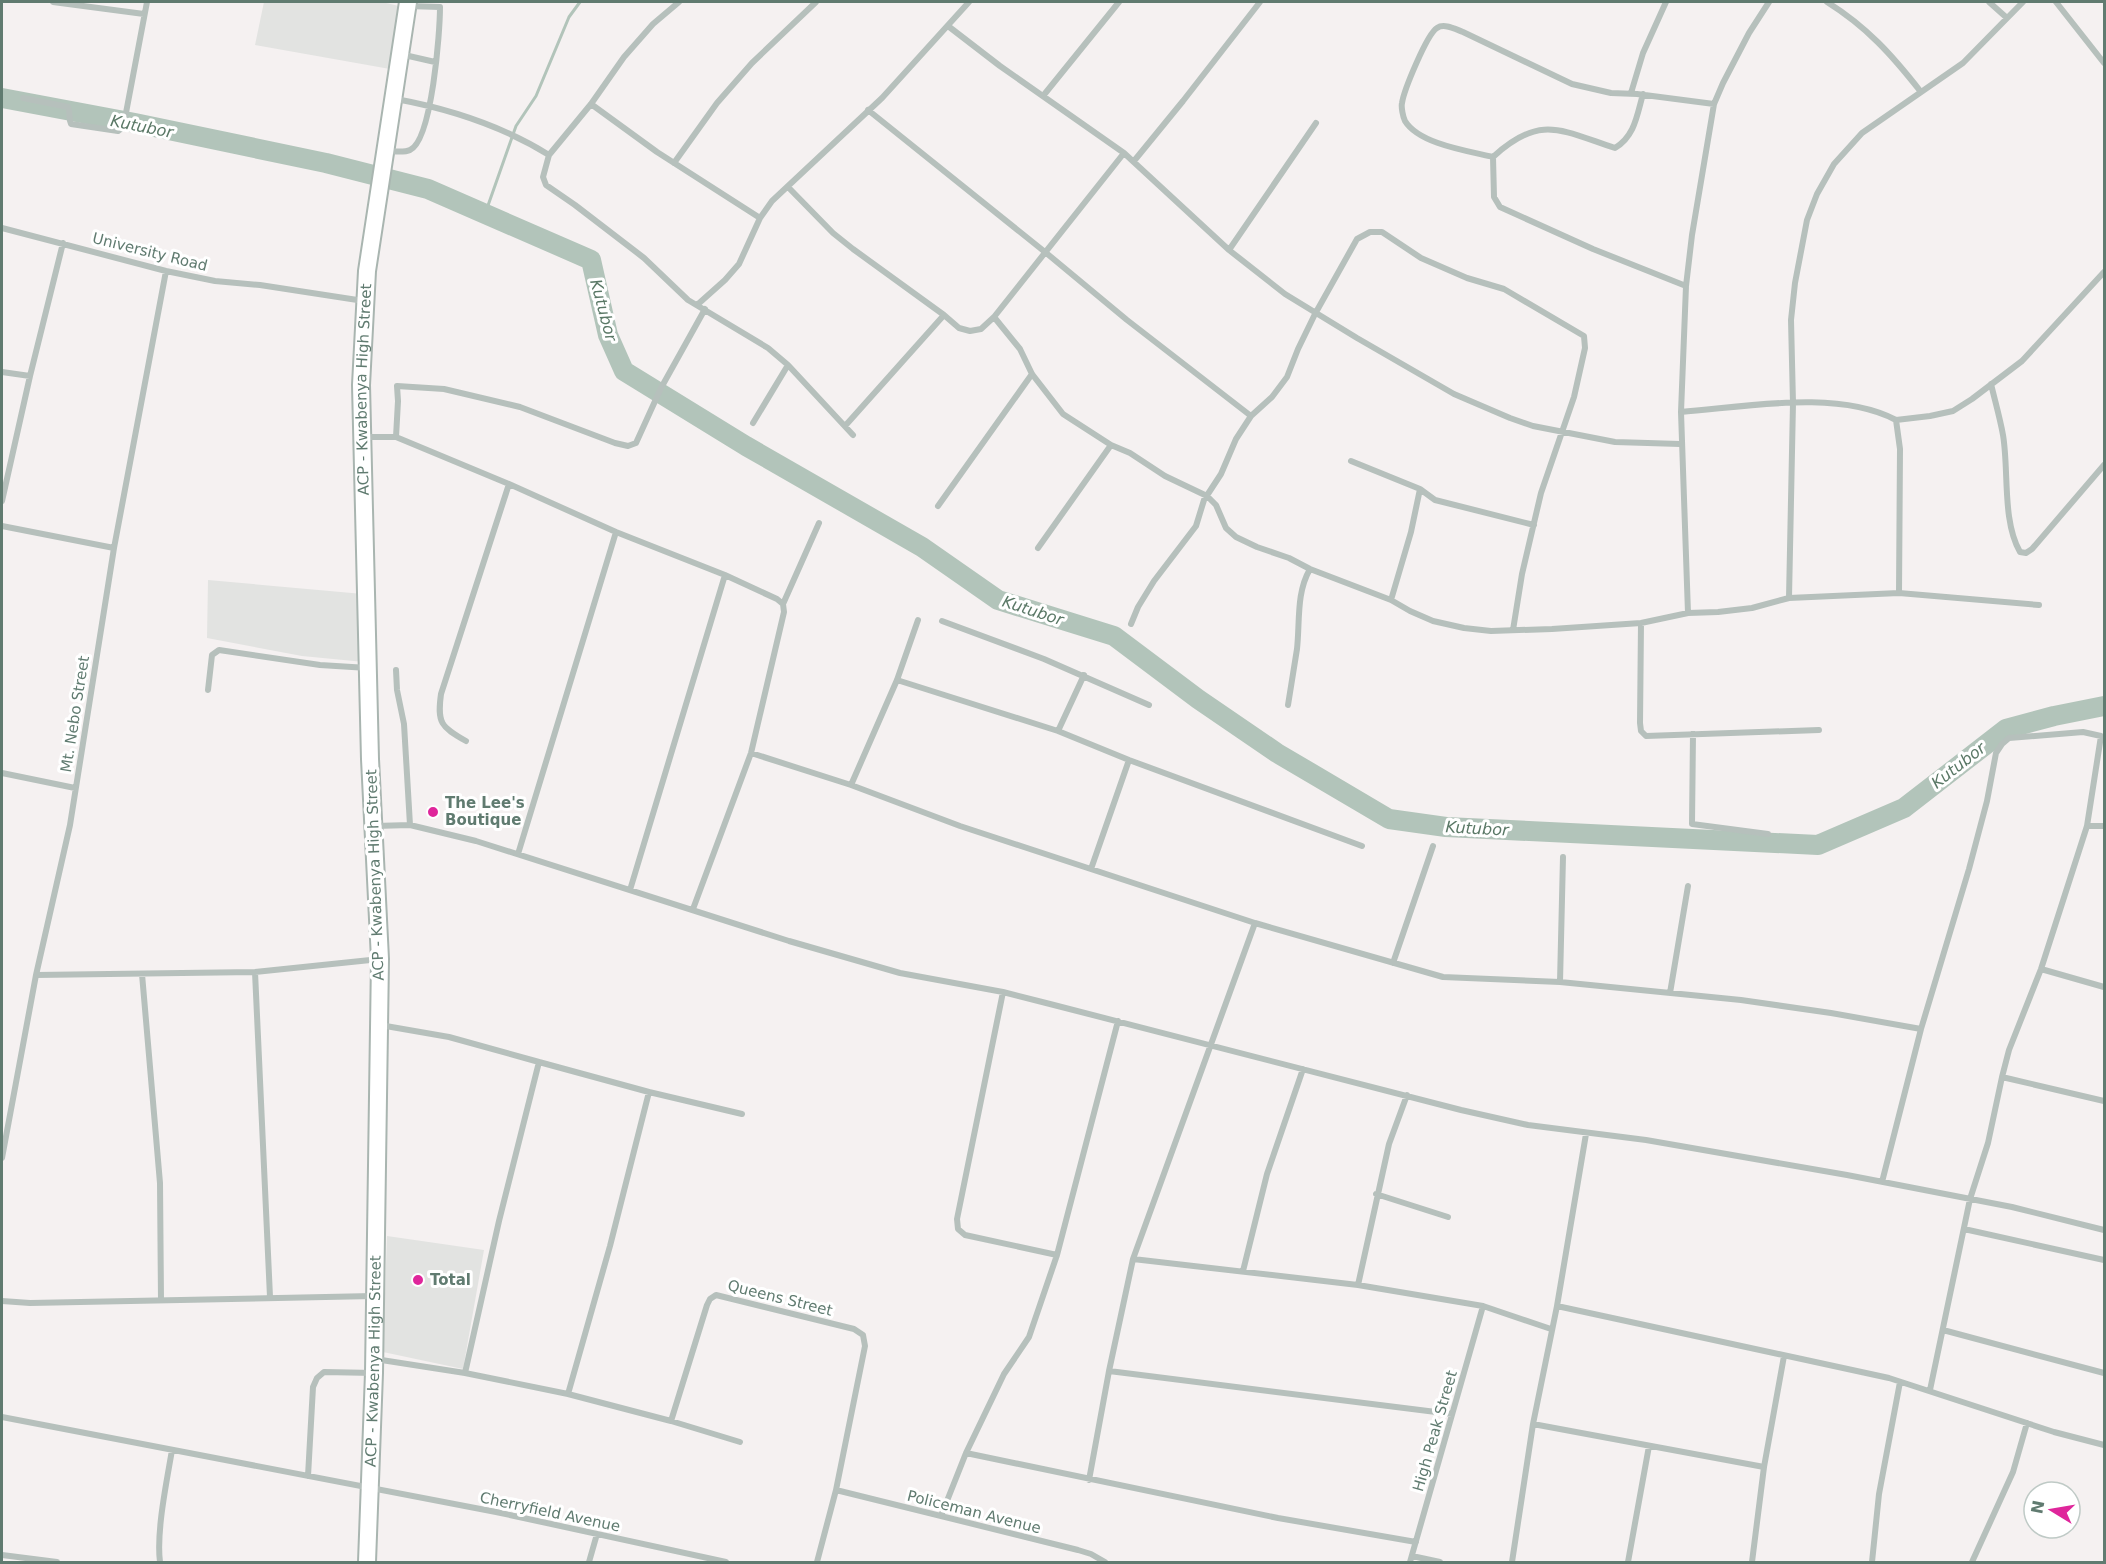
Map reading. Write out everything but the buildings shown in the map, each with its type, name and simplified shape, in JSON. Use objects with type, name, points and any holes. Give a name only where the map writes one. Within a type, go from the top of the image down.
[{"type":"main road","name":"ACP - Kwabenya High Street","points":[[367,1563],[374,1366],[380,958],[368,668],[361,385],[367,271],[407,4]]},
{"type":"street","points":[[53,2],[144,14]]},
{"type":"street","points":[[23,98],[68,107],[71,124],[118,131],[122,128],[147,2]]},
{"type":"street","points":[[679,2],[653,24],[624,57],[591,104],[549,155],[543,177],[546,186],[575,205],[644,258],[688,300],[768,348],[789,365],[853,435]]},
{"type":"street","points":[[674,162],[745,71],[816,2]]},
{"type":"street","points":[[697,305],[739,264],[760,218],[772,201],[882,98],[969,2]]},
{"type":"street","points":[[1043,96],[1119,2]]},
{"type":"street","points":[[1134,160],[1260,2]]},
{"type":"street","points":[[1631,93],[1643,53],[1666,2]]},
{"type":"street","points":[[1688,613],[1680,444],[1686,286],[1692,235],[1714,104],[1749,33],[1769,2]]},
{"type":"street","points":[[1827,2],[1873,35],[1921,92]]},
{"type":"street","points":[[1989,2],[2007,18]]},
{"type":"street","points":[[1789,598],[1793,403],[1791,320],[1807,220],[1817,194],[1834,164],[1862,133],[1963,63],[2024,2]]},
{"type":"street","points":[[2056,2],[2104,63]]},
{"type":"street","points":[[383,159],[409,151],[418,143],[430,105],[441,4],[407,4]]},
{"type":"street","points":[[948,26],[1000,66],[1134,160],[1229,250],[1315,314],[1454,394],[1533,426],[1615,442],[1680,444]]},
{"type":"street","points":[[1493,158],[1426,138],[1404,120],[1401,104],[1419,57],[1437,28],[1444,26],[1463,32],[1572,84],[1611,93],[1643,94],[1714,104]]},
{"type":"street","points":[[399,54],[435,62]]},
{"type":"street","points":[[1643,94],[1632,132],[1625,142],[1615,148],[1546,128],[1529,131],[1509,142],[1493,158],[1494,197],[1500,207],[1593,249],[1686,286]]},
{"type":"street","points":[[393,98],[430,105],[466,116],[522,138],[549,155]]},
{"type":"street","points":[[591,104],[657,152],[760,218]]},
{"type":"street","points":[[868,110],[1126,320],[1251,416]]},
{"type":"street","points":[[1229,250],[1316,123]]},
{"type":"street","points":[[788,187],[846,244],[959,328],[970,331],[981,329],[994,317],[1124,153]]},
{"type":"street","name":"University Road","points":[[2,228],[166,272],[215,281],[260,285],[365,301]]},
{"type":"street","points":[[1131,624],[1138,607],[1154,581],[1191,533],[1236,439],[1251,416],[1272,397],[1287,377],[1315,314],[1357,239],[1370,232],[1382,232],[1421,258],[1467,278],[1504,289],[1584,336],[1585,348],[1574,397],[1541,493],[1522,574],[1513,630]]},
{"type":"street","points":[[2,501],[63,243]]},
{"type":"street","name":"Mt. Nebo Street","points":[[2,1158],[4,1136],[36,975],[70,825],[114,548],[166,272]]},
{"type":"street","points":[[1681,412],[1821,402],[1856,405],[1881,412],[1896,420],[1953,411],[2022,361],[2104,273]]},
{"type":"street","points":[[396,437],[397,386],[444,389],[520,407],[615,443],[628,446],[636,443],[661,388],[705,309]]},
{"type":"street","points":[[846,426],[944,315]]},
{"type":"street","points":[[994,317],[1020,349],[1032,375],[1063,414],[1111,445],[1130,453],[1166,476],[1207,496],[1216,505],[1226,528],[1236,537],[1391,600],[1433,621],[1491,631],[1513,630],[1641,622],[1688,613],[1752,608],[1789,598],[1899,593],[2038,605]]},
{"type":"street","points":[[753,423],[789,365]]},
{"type":"street","points":[[2,372],[30,376]]},
{"type":"street","points":[[938,506],[1032,375]]},
{"type":"street","points":[[1991,384],[2003,436],[2009,514],[2016,546],[2020,552],[2032,549],[2104,465]]},
{"type":"street","points":[[1896,420],[1900,449],[1899,593]]},
{"type":"street","points":[[362,437],[396,437],[616,532],[725,575],[783,604]]},
{"type":"street","points":[[1038,548],[1111,445]]},
{"type":"street","points":[[1352,461],[1420,489],[1435,500],[1534,525]]},
{"type":"street","points":[[466,741],[442,726],[441,694],[509,484]]},
{"type":"street","points":[[1391,600],[1411,532],[1420,489]]},
{"type":"street","points":[[693,909],[751,753],[784,612],[783,604],[819,523]]},
{"type":"street","points":[[2,526],[114,548]]},
{"type":"street","points":[[518,854],[616,532]]},
{"type":"street","points":[[1288,705],[1297,648],[1301,596],[1305,578],[1310,569]]},
{"type":"street","points":[[630,890],[725,575]]},
{"type":"street","points":[[851,785],[897,680],[918,620]]},
{"type":"street","points":[[942,621],[1084,675],[1149,705]]},
{"type":"street","points":[[1641,622],[1641,732],[1646,736],[1819,730]]},
{"type":"street","points":[[208,690],[212,655],[219,650],[320,665],[368,668]]},
{"type":"street","points":[[396,670],[397,690],[404,724],[410,825]]},
{"type":"street","points":[[1058,731],[1084,675]]},
{"type":"street","points":[[897,680],[1058,731],[1129,760],[1362,846]]},
{"type":"street","points":[[1882,1182],[1921,1029],[1970,869],[1996,753],[2009,738],[2083,732],[2103,736],[2087,826],[2041,969],[2009,1050],[1988,1143],[1970,1198],[1930,1390]]},
{"type":"street","points":[[1693,735],[1692,824],[1768,834]]},
{"type":"street","points":[[751,753],[851,785],[960,826],[1091,869],[1255,922],[1443,977],[1560,982],[1741,1000],[1921,1029]]},
{"type":"street","points":[[1091,869],[1129,760]]},
{"type":"street","points":[[2,773],[75,788]]},
{"type":"street","points":[[374,826],[410,825],[476,841],[789,941],[900,973],[1003,992],[1517,1123],[1586,1134],[1646,1140],[1970,1198],[2104,1230]]},
{"type":"street","points":[[2087,826],[2104,826]]},
{"type":"street","points":[[1393,963],[1433,846]]},
{"type":"street","points":[[1560,982],[1563,857]]},
{"type":"street","points":[[1670,993],[1688,886]]},
{"type":"street","points":[[1089,1480],[1133,1259],[1255,922]]},
{"type":"street","points":[[36,975],[255,972],[380,958]]},
{"type":"street","points":[[2041,969],[2104,987]]},
{"type":"street","points":[[255,972],[270,1297]]},
{"type":"street","points":[[142,974],[160,1183],[161,1300]]},
{"type":"street","points":[[1003,992],[957,1219],[958,1229],[965,1235],[1057,1254]]},
{"type":"street","points":[[941,1516],[966,1453],[1005,1374],[1029,1337],[1057,1254],[1118,1021]]},
{"type":"street","points":[[380,1025],[448,1037],[649,1092],[742,1114]]},
{"type":"street","points":[[465,1373],[499,1221],[539,1062]]},
{"type":"street","points":[[1243,1271],[1267,1174],[1303,1069]]},
{"type":"street","points":[[2002,1077],[2104,1101]]},
{"type":"street","points":[[568,1394],[610,1246],[649,1092]]},
{"type":"street","points":[[1358,1285],[1376,1194],[1389,1144],[1407,1095]]},
{"type":"street","points":[[1512,1563],[1533,1424],[1557,1306],[1586,1134]]},
{"type":"street","points":[[1376,1194],[1448,1217]]},
{"type":"street","points":[[1965,1229],[2104,1260]]},
{"type":"street","points":[[1133,1259],[1358,1285],[1483,1306],[1551,1329]]},
{"type":"street","name":"Queens Street","points":[[671,1421],[707,1305],[716,1295],[854,1329],[863,1335],[865,1346],[836,1490],[817,1563]]},
{"type":"street","points":[[2,1301],[30,1303],[375,1296]]},
{"type":"street","name":"High Peak Street","points":[[1411,1559],[1483,1306]]},
{"type":"street","points":[[1557,1306],[1900,1382],[2026,1423],[2104,1444]]},
{"type":"street","points":[[1943,1330],[2104,1373]]},
{"type":"street","points":[[1752,1563],[1764,1467],[1784,1356]]},
{"type":"street","points":[[308,1476],[311,1396],[317,1378],[324,1372],[374,1366],[465,1373],[568,1394],[740,1442]]},
{"type":"street","points":[[1109,1371],[1452,1414]]},
{"type":"street","points":[[1872,1563],[1879,1494],[1900,1382]]},
{"type":"street","name":"Cherryfield Avenue","points":[[2,1417],[369,1487],[726,1563]]},
{"type":"street","points":[[1972,1563],[2013,1472],[2026,1423]]},
{"type":"street","points":[[1533,1424],[1764,1467]]},
{"type":"street","points":[[1628,1563],[1648,1446]]},
{"type":"street","points":[[160,1563],[162,1518],[172,1450]]},
{"type":"street","points":[[966,1453],[1278,1518],[1416,1542]]},
{"type":"street","name":"Policeman Avenue","points":[[836,1490],[1078,1550],[1103,1562]]},
{"type":"street","points":[[589,1563],[597,1534]]},
{"type":"street","points":[[2,1554],[57,1563]]},
{"type":"street","points":[[1411,1559],[1440,1563]]},
{"type":"shaded area","points":[[264,2],[382,2],[403,7],[390,69],[255,45]]},
{"type":"shaded area","points":[[208,580],[363,594],[364,662],[302,656],[207,638]]},
{"type":"shaded area","points":[[387,1236],[484,1250],[463,1369],[383,1352]]},
{"type":"waterway","points":[[485,214],[516,126],[536,96],[569,17],[580,2]]},
{"type":"waterway","name":"Kutubor","points":[[2,98],[326,163],[428,189],[591,260],[608,335],[624,371],[746,446],[922,547],[998,600],[1114,636],[1198,699],[1277,753],[1389,819],[1446,827],[1818,845],[1904,808],[2006,729],[2104,706]]},
{"type":"place","name":"The Lee's Boutique","points":[[433,812]]},
{"type":"place","name":"Total","points":[[418,1280]]}]
